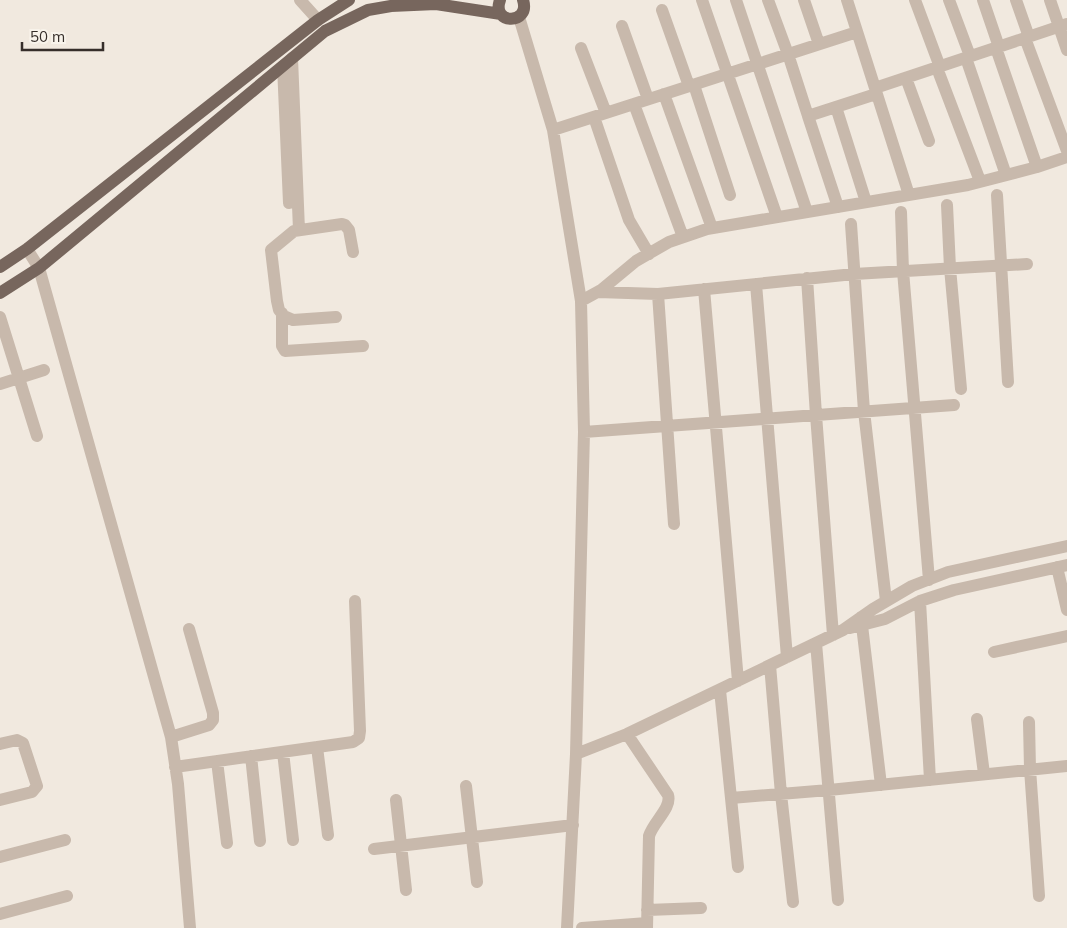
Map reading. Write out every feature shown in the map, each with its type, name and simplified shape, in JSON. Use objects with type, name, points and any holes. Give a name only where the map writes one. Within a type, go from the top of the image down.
[{"type":"main road","points":[[0,267],[27,250],[318,20],[349,0]]},
{"type":"main road","points":[[485,0],[500,6],[508,19],[536,0]]},
{"type":"main road","points":[[0,293],[39,268],[325,31],[368,10],[413,4],[500,6]]},
{"type":"street","points":[[300,0],[318,20]]},
{"type":"street","points":[[702,0],[777,217]]},
{"type":"street","points":[[736,0],[807,212]]},
{"type":"street","points":[[768,0],[788,54],[838,207]]},
{"type":"street","points":[[804,0],[819,44]]},
{"type":"street","points":[[847,0],[909,195]]},
{"type":"street","points":[[915,0],[980,182]]},
{"type":"street","points":[[949,0],[1006,175]]},
{"type":"street","points":[[983,0],[1037,167]]},
{"type":"street","points":[[1016,0],[1067,151]]},
{"type":"street","points":[[1050,0],[1063,25],[1067,50]]},
{"type":"street","points":[[522,9],[553,130],[581,302],[584,432],[576,754],[567,928]]},
{"type":"street","points":[[662,10],[730,195]]},
{"type":"street","points":[[808,116],[836,107],[906,78],[1063,25]]},
{"type":"street","points":[[622,26],[648,99]]},
{"type":"street","points":[[553,130],[857,32]]},
{"type":"street","points":[[581,48],[629,220],[649,254]]},
{"type":"street","points":[[288,62],[295,232]]},
{"type":"street","points":[[906,78],[929,141]]},
{"type":"street","points":[[664,94],[712,228]]},
{"type":"street","points":[[634,104],[683,237]]},
{"type":"street","points":[[836,107],[866,202]]},
{"type":"street","points":[[581,302],[598,292],[636,262],[669,242],[712,228],[980,182],[1067,157]]},
{"type":"street","points":[[997,195],[1008,382]]},
{"type":"street","points":[[947,205],[950,268],[961,388]]},
{"type":"street","points":[[901,212],[903,271],[929,580]]},
{"type":"street","points":[[851,224],[864,411],[886,601]]},
{"type":"street","points":[[353,252],[349,230],[345,225],[295,232],[271,250],[277,301],[282,313],[282,346],[285,351],[363,346]]},
{"type":"street","points":[[27,250],[39,268],[171,737],[176,767],[190,928]]},
{"type":"street","points":[[598,292],[658,294],[854,274],[1026,264]]},
{"type":"street","points":[[807,278],[816,415],[838,632]]},
{"type":"street","points":[[756,284],[787,657]]},
{"type":"street","points":[[704,289],[738,681]]},
{"type":"street","points":[[658,294],[674,524]]},
{"type":"street","points":[[282,313],[284,316],[294,320],[336,317]]},
{"type":"street","points":[[0,317],[37,436]]},
{"type":"street","points":[[0,384],[44,370]]},
{"type":"street","points":[[584,432],[954,405]]},
{"type":"street","points":[[576,754],[627,734],[861,621],[886,601],[912,586],[948,572],[1067,546]]},
{"type":"street","points":[[861,621],[885,619],[920,601],[954,590],[1062,566],[1067,610]]},
{"type":"street","points":[[176,767],[353,742],[359,738],[355,601]]},
{"type":"street","points":[[920,601],[930,780]]},
{"type":"street","points":[[861,621],[880,785]]},
{"type":"street","points":[[171,737],[209,725],[213,720],[213,713],[188,628]]},
{"type":"street","points":[[994,652],[1067,636]]},
{"type":"street","points":[[816,643],[838,900]]},
{"type":"street","points":[[770,665],[781,794],[793,902]]},
{"type":"street","points":[[720,690],[738,867]]},
{"type":"street","points":[[977,719],[984,774]]},
{"type":"street","points":[[1028,722],[1040,896]]},
{"type":"street","points":[[627,734],[668,795],[669,800],[668,805],[652,827],[649,836],[647,921]]},
{"type":"street","points":[[0,744],[17,740],[23,743],[36,789],[32,792],[0,800]]},
{"type":"street","points":[[316,747],[328,835]]},
{"type":"street","points":[[283,752],[293,840]]},
{"type":"street","points":[[251,756],[260,841]]},
{"type":"street","points":[[217,761],[227,843]]},
{"type":"street","points":[[731,798],[1067,766]]},
{"type":"street","points":[[466,786],[477,882]]},
{"type":"street","points":[[396,800],[406,890]]},
{"type":"street","points":[[374,849],[573,825]]},
{"type":"street","points":[[0,857],[65,840]]},
{"type":"street","points":[[0,914],[67,896]]},
{"type":"street","points":[[582,928],[647,921],[701,908]]}]
